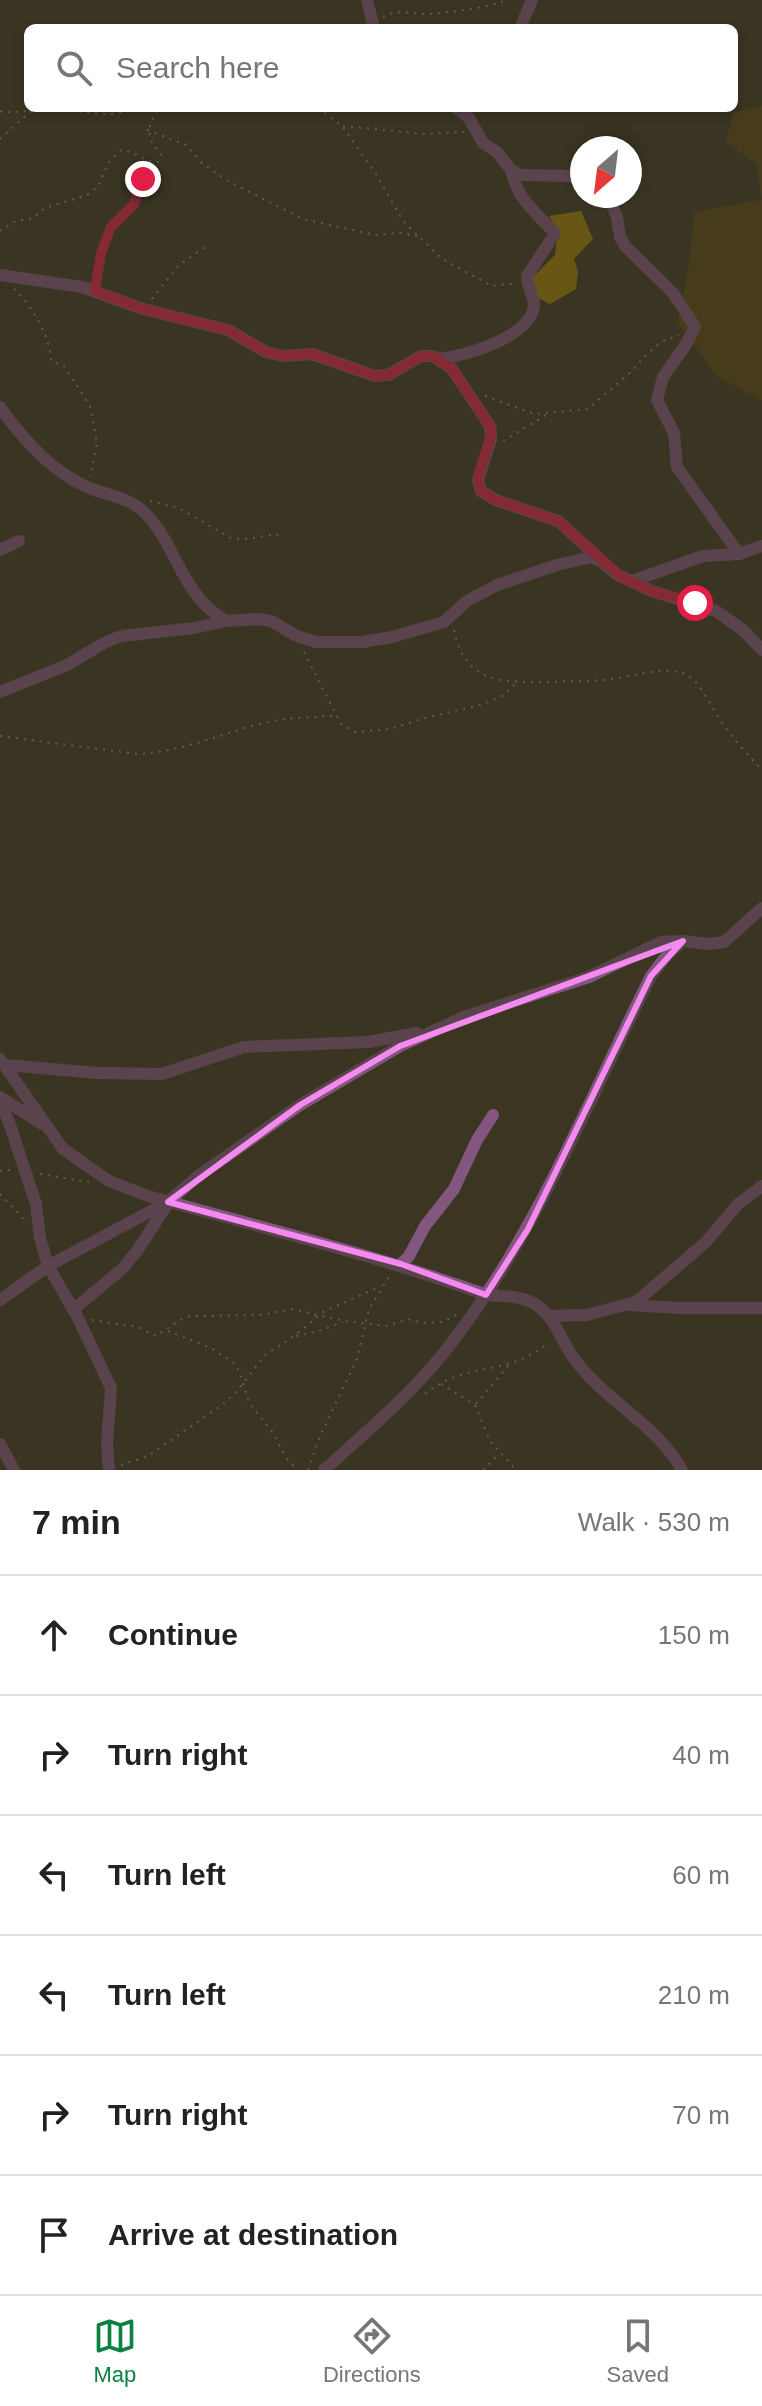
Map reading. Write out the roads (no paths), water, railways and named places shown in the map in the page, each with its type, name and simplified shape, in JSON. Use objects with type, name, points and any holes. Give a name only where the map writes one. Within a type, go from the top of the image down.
[{"type":"street","points":[[367,0],[373,24]]},
{"type":"street","points":[[522,24],[532,0]]},
{"type":"street","points":[[2,275],[95,291],[143,309],[228,330],[266,352],[283,356],[312,354],[375,376],[388,375],[421,356],[438,359],[460,357],[513,335],[529,319],[534,306],[527,282],[532,267],[554,232],[529,209],[520,196],[511,170],[497,152],[483,143],[469,118],[461,112]]},
{"type":"street","points":[[511,170],[521,175],[570,176]]},
{"type":"street","points":[[613,208],[620,237],[626,247],[673,293],[695,327],[663,377],[657,400],[674,433],[677,467],[739,554]]},
{"type":"street","points":[[438,359],[452,369],[488,422],[492,433],[478,480],[481,491],[496,500],[558,521],[616,574],[652,591],[716,611],[743,630],[762,650]]},
{"type":"street","points":[[0,407],[28,443],[87,488],[126,499],[144,511],[196,597],[226,621]]},
{"type":"street","points":[[0,550],[19,541]]},
{"type":"street","points":[[632,581],[703,556],[739,554],[762,546]]},
{"type":"street","points":[[1,691],[67,665],[121,636],[194,628],[226,621],[271,621],[297,636],[316,642],[362,642],[415,631],[451,617],[467,601],[497,585],[587,557],[602,562]]},
{"type":"street","points":[[0,1300],[48,1266],[168,1202],[198,1176],[311,1098],[362,1067],[464,1017],[589,977],[661,942],[724,942],[762,908]]},
{"type":"street","points":[[324,1470],[427,1373],[486,1295],[528,1229],[651,976],[683,941]]},
{"type":"street","points":[[2,1062],[98,1073],[162,1074],[244,1047],[369,1042],[435,1030]]},
{"type":"street","points":[[2,1062],[63,1149],[109,1181],[168,1202],[401,1264],[486,1295],[526,1300],[550,1316],[570,1353],[587,1373],[655,1436],[682,1470]]},
{"type":"street","points":[[0,1097],[45,1125]]},
{"type":"street","points":[[0,1103],[36,1204],[40,1238],[48,1266],[75,1313],[111,1388],[107,1444],[109,1470]]},
{"type":"street","points":[[401,1264],[454,1189],[477,1140],[493,1115]]},
{"type":"street","points":[[630,1305],[706,1242],[738,1204],[762,1186]]},
{"type":"street","points":[[75,1313],[122,1269],[168,1202]]},
{"type":"street","points":[[550,1316],[587,1315],[630,1305],[762,1308]]},
{"type":"street","points":[[561,1332],[587,1315]]},
{"type":"street","points":[[0,1444],[14,1470]]}]
